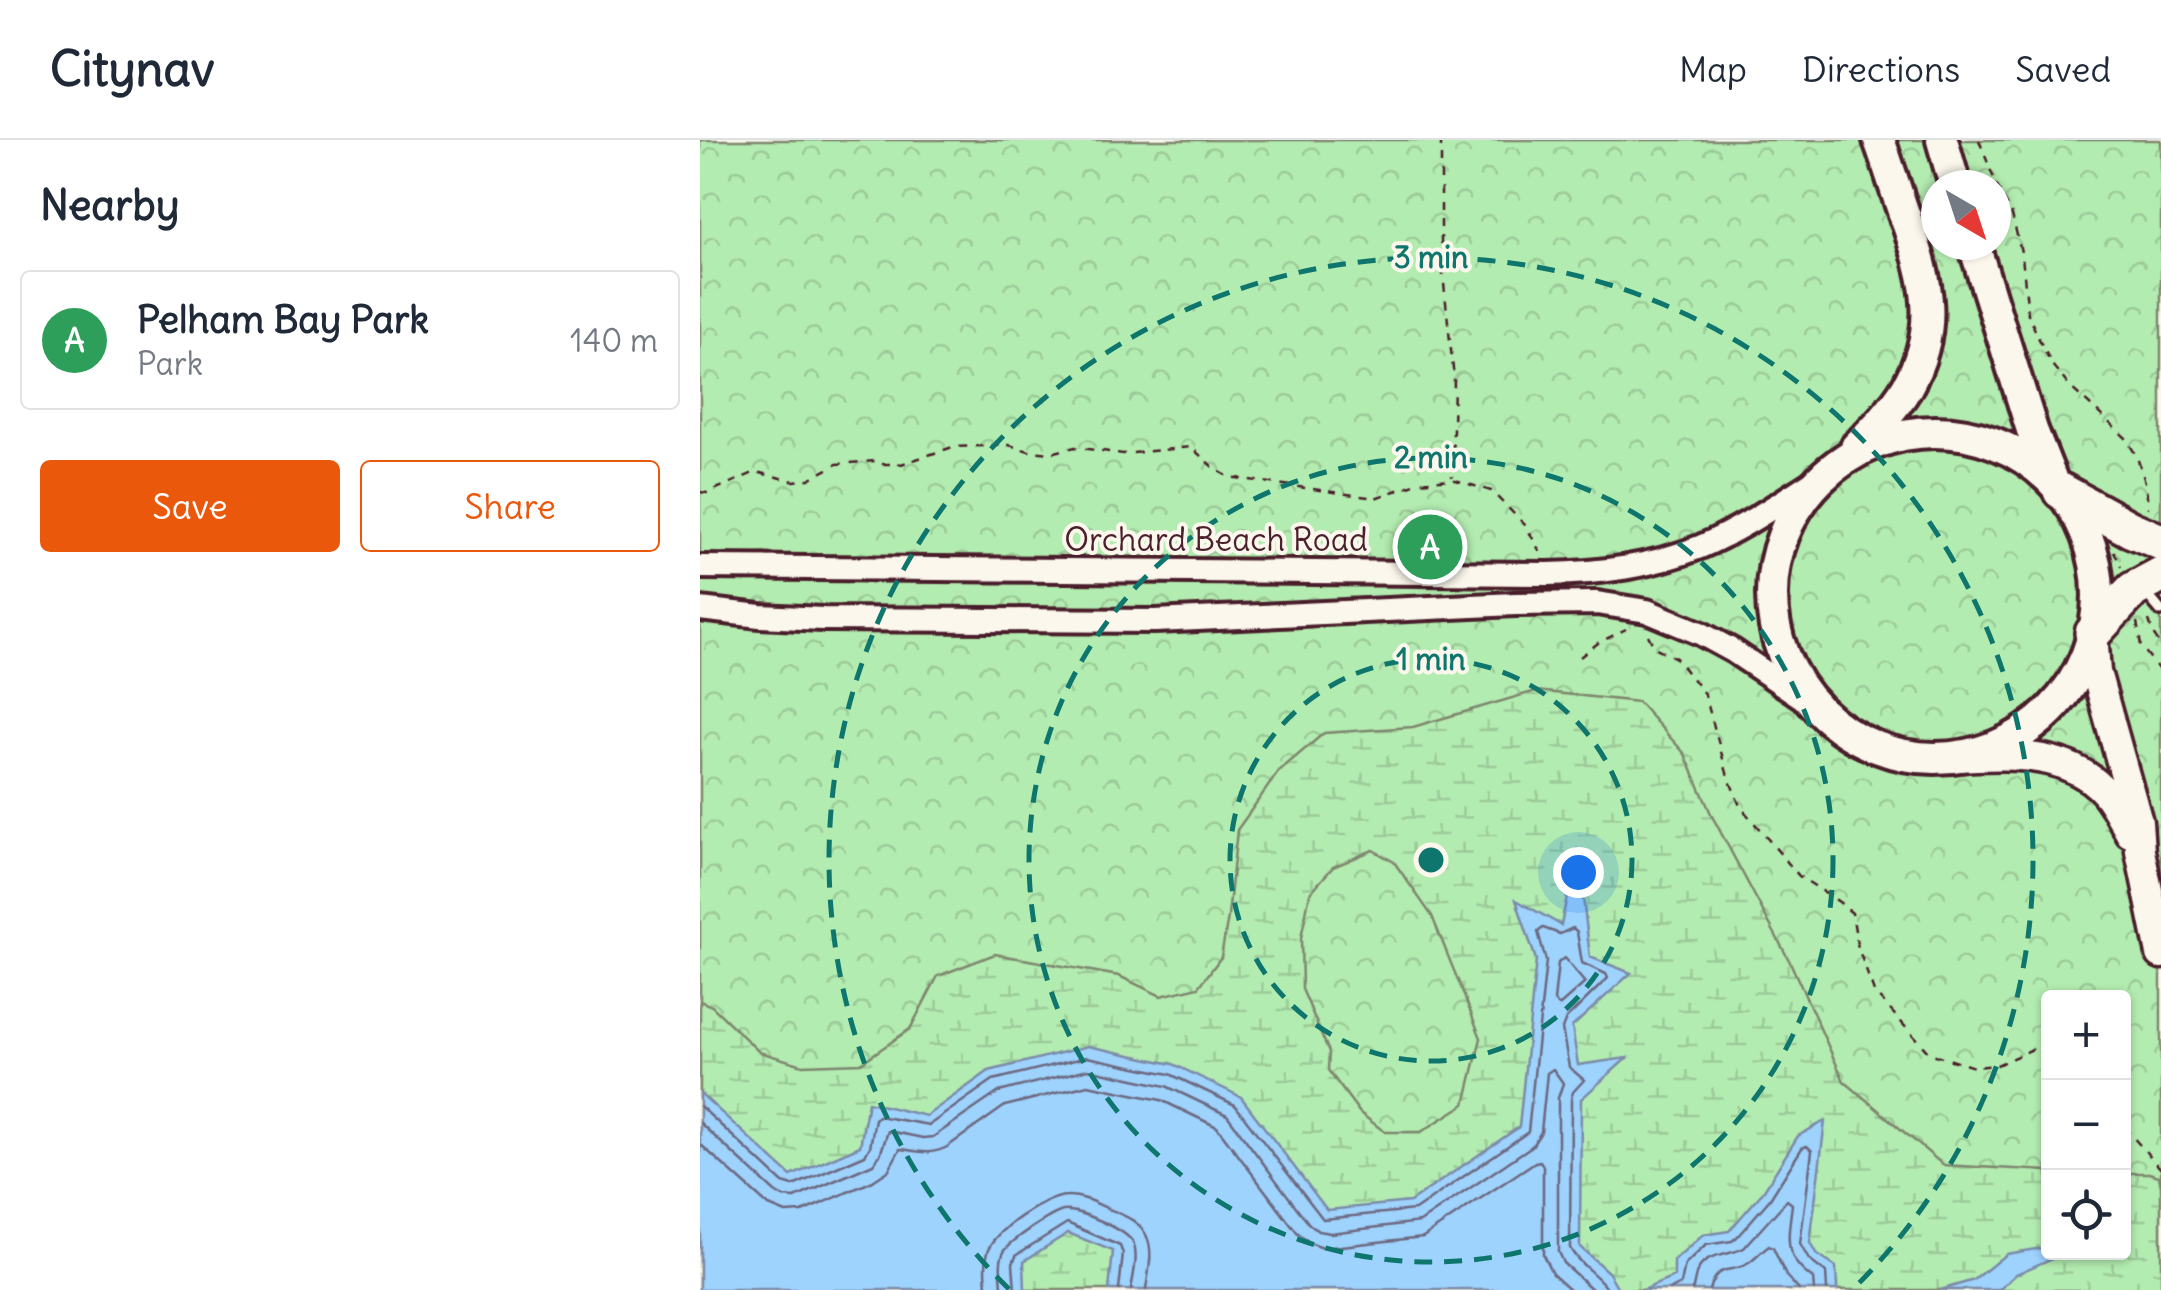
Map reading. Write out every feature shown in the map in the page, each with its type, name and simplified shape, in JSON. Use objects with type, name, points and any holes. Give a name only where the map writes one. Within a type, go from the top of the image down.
[{"type":"highway","points":[[2056,486],[2140,542]]},
{"type":"highway","points":[[2093,633],[2133,590],[2146,592]]},
{"type":"main road","points":[[1879,140],[1922,265],[1929,320],[1908,385],[1887,414],[1798,507],[1783,534],[1771,594],[1782,654],[1814,706],[1839,728],[1879,748],[1924,758],[2030,756],[2086,775],[2104,790],[2140,851]]},
{"type":"main road","points":[[1942,140],[1951,170]]},
{"type":"main road","points":[[1955,757],[1984,751],[2012,739],[2048,712],[2076,676],[2093,633],[2098,604],[2094,561],[2084,529],[2056,486],[2032,430],[1979,260]]},
{"type":"main road","points":[[1834,468],[1866,447],[1893,438],[1954,433],[2011,451],[2056,486]]},
{"type":"main road","points":[[2093,633],[2096,672],[2138,822],[2140,851],[2161,954]]},
{"type":"street","name":"Orchard Beach Road","points":[[700,567],[1548,574],[1615,570],[1682,554],[1725,534],[1834,468]]},
{"type":"street","points":[[700,609],[823,619],[1107,622],[1598,603],[1665,617],[1718,642],[1814,706]]},
{"type":"path","points":[[1441,140],[1441,255],[1454,379],[1452,478]]},
{"type":"path","points":[[1979,140],[2012,215],[2022,256],[2028,314],[2052,366],[2121,432],[2137,457],[2146,485],[2148,515],[2140,542],[2149,620],[2161,646]]},
{"type":"path","points":[[700,492],[756,472],[794,481],[809,479],[838,464],[901,464],[953,447],[1009,445],[1050,453],[1075,447],[1123,454],[1191,447],[1229,477],[1328,493],[1375,498],[1420,482],[1452,478],[1491,491],[1526,526],[1548,574]]},
{"type":"path","points":[[2146,592],[2141,646],[2161,672]]},
{"type":"path","points":[[1580,656],[1630,627],[1637,609],[1654,647],[1676,658],[1705,695],[1740,806],[1799,876],[1852,913],[1858,948],[1874,992],[1929,1053],[1974,1067],[1997,1065],[2041,1045]]},
{"type":"path","points":[[2131,1134],[2161,1169]]},
{"type":"green space","points":[[700,140],[2161,140],[2161,1290],[2131,1259],[2131,990],[2041,990],[2041,1245],[1520,1127],[1410,1202],[700,1093]]},
{"type":"green space","points":[[1536,691],[1638,702],[1685,754],[1712,816],[1790,962],[1844,1081],[1943,1165],[2041,1171],[2041,1260],[2131,1260],[2131,1173],[2159,1176],[2161,1290],[700,1290],[700,1001],[712,1006],[759,1052],[803,1065],[861,1063],[910,1029],[938,976],[995,954],[1119,976],[1161,996],[1199,987],[1221,957],[1237,830],[1279,771],[1324,733],[1413,727]],"holes":[[[1373,850],[1394,862],[1432,916],[1481,1038],[1465,1104],[1421,1132],[1385,1132],[1360,1113],[1328,1070],[1329,1052],[1302,989],[1301,938],[1310,893],[1333,867]]]},
{"type":"water","points":[[1577,848],[1590,957],[1631,973],[1572,1027],[1578,1065],[1627,1058],[1581,1099],[1580,1247],[1609,1273],[1619,1290],[1109,1290],[1113,1251],[1068,1233],[1024,1261],[1025,1290],[700,1290],[700,1093],[791,1176],[860,1146],[868,1102],[926,1116],[989,1071],[1088,1046],[1173,1064],[1241,1097],[1327,1210],[1410,1202],[1519,1127],[1536,960],[1516,900],[1561,925]]},
{"type":"water","points":[[1825,1121],[1810,1243],[1816,1254],[1836,1267],[1837,1290],[1643,1290],[1674,1277],[1674,1261],[1703,1235],[1729,1231],[1762,1193],[1798,1136]]},
{"type":"water","points":[[2041,1248],[2041,1260],[2048,1260],[2016,1274],[2000,1290],[1940,1290],[1974,1280],[2006,1254]]},
{"type":"place","name":"Pelham Bay Park","points":[[1430,547]]}]
